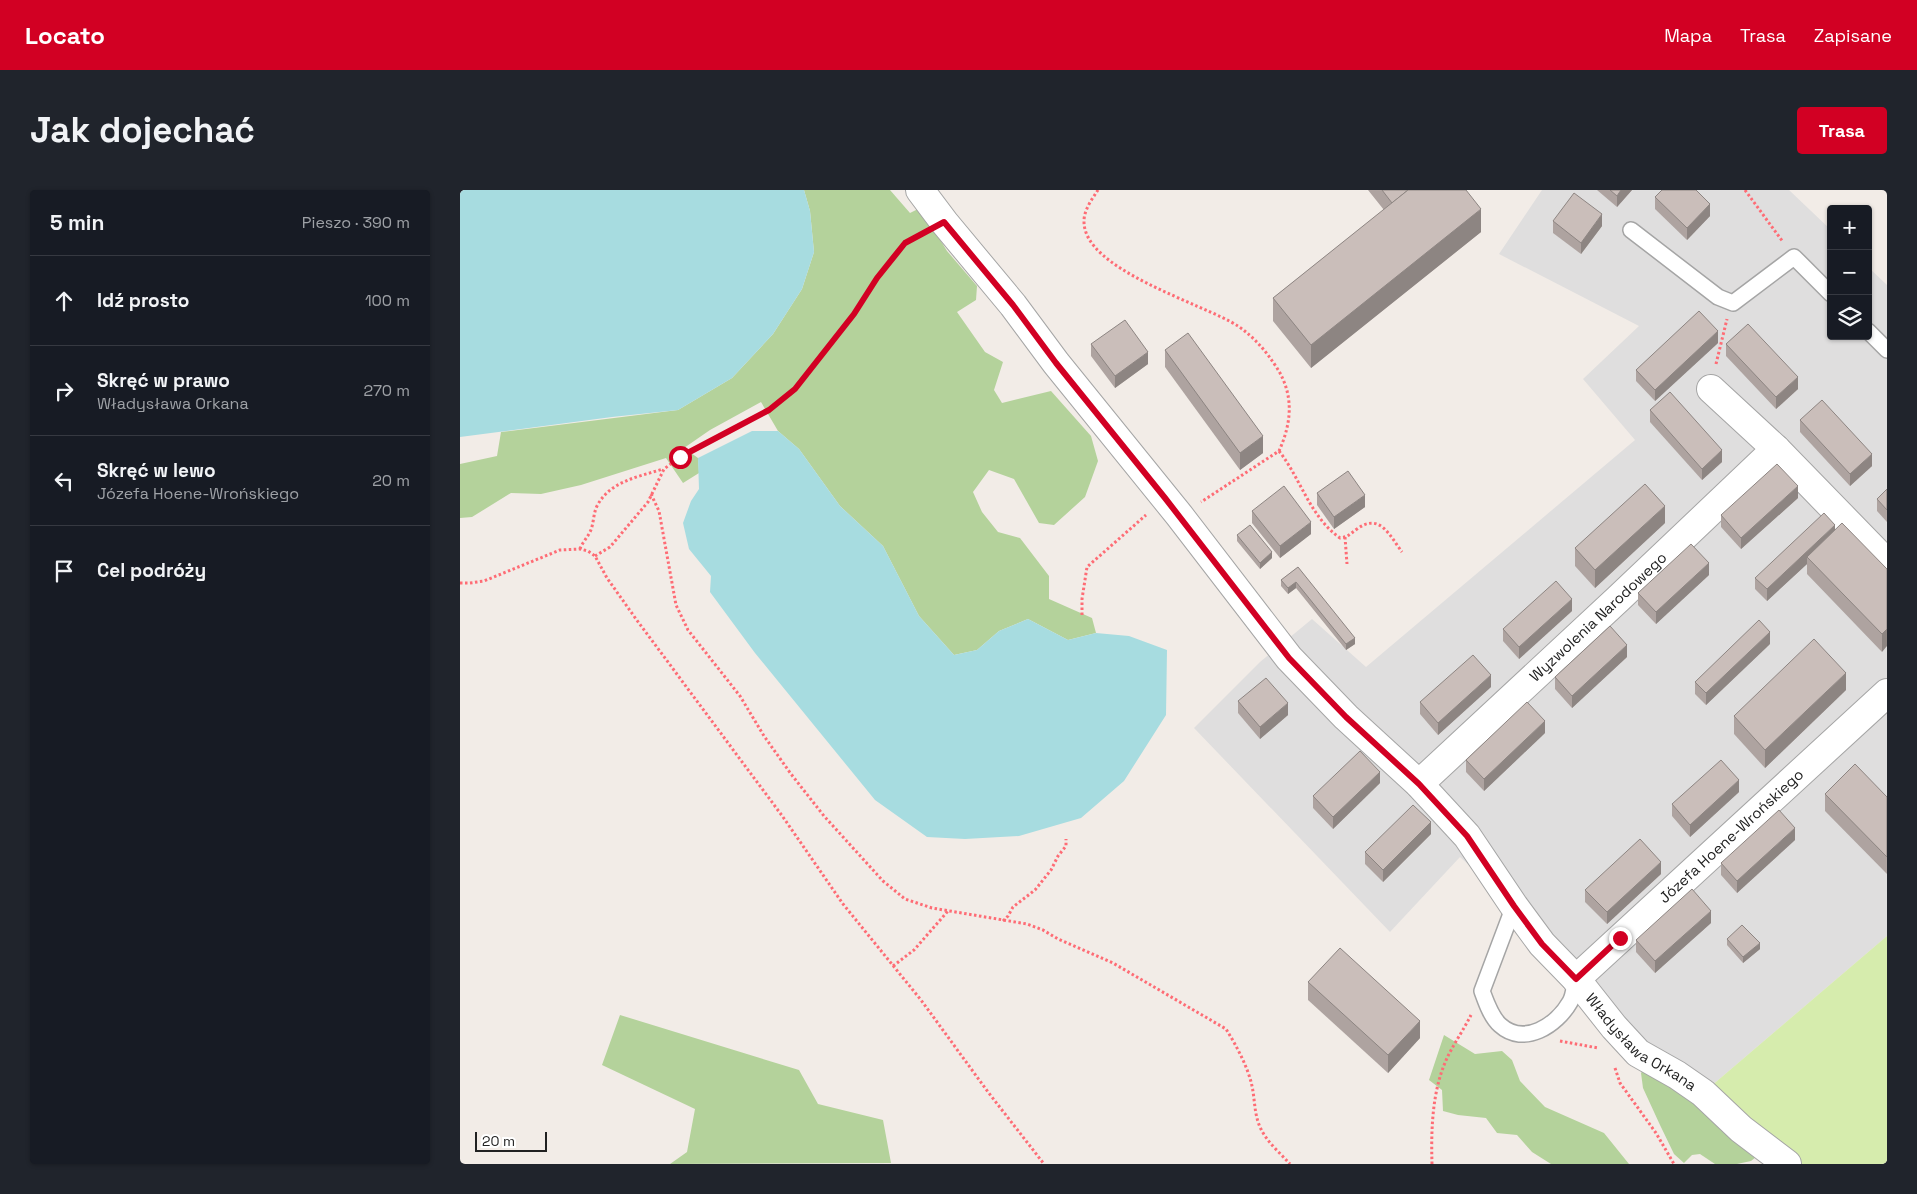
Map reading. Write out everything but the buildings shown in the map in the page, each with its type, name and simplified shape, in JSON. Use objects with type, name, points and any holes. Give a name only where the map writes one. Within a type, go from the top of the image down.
[{"type":"street","name":"Władysława Orkana","points":[[920,190],[1013,305],[1056,363],[1172,507],[1289,658],[1346,717],[1419,784],[1467,836],[1542,944],[1576,979],[1614,1027],[1638,1053],[1677,1075],[1703,1093],[1741,1128],[1787,1164]]},
{"type":"street","points":[[1711,390],[1776,449],[1887,563]]},
{"type":"street","name":"Wyzwolenia Narodowego","points":[[1419,784],[1618,600],[1776,449]]},
{"type":"street","name":"Józefa Hoene-Wrońskiego","points":[[1576,979],[1887,693]]},
{"type":"lane","points":[[1631,230],[1718,297],[1732,303],[1794,257],[1827,290]]},
{"type":"lane","points":[[1872,335],[1887,350]]},
{"type":"lane","points":[[1514,906],[1482,991],[1489,1009],[1500,1025],[1513,1033],[1527,1035],[1540,1031],[1564,1010],[1572,1000],[1576,979]]},
{"type":"path","points":[[1082,615],[1082,599],[1087,567],[1172,507],[1280,451],[1291,413],[1284,380],[1268,354],[1254,338],[1237,325],[1203,307],[1123,271],[1106,259],[1093,246],[1086,232],[1084,221],[1086,211],[1098,190]]},
{"type":"path","points":[[1746,190],[1794,257]]},
{"type":"path","points":[[580,549],[590,532],[596,508],[602,497],[610,489],[624,481],[664,469],[680,457],[769,410],[795,389],[854,314],[877,278],[905,243],[944,222]]},
{"type":"path","points":[[1711,390],[1718,349],[1732,303]]},
{"type":"path","points":[[1280,451],[1288,462],[1311,506],[1332,532],[1340,538],[1345,537],[1351,535],[1357,528],[1376,522],[1385,528],[1402,552]]},
{"type":"path","points":[[595,556],[610,547],[648,502],[664,469]]},
{"type":"path","points":[[652,494],[659,511],[676,606],[688,630],[740,696],[764,736],[791,774],[824,816],[883,881],[905,899],[932,908],[1027,924],[1043,930],[1058,939],[1113,963],[1226,1029],[1252,1086],[1254,1108],[1261,1129],[1290,1164]]},
{"type":"path","points":[[1345,537],[1347,564]]},
{"type":"path","points":[[460,583],[470,584],[484,581],[560,550],[580,549],[588,551],[595,556],[607,578],[624,602],[772,802],[843,904],[921,1000],[988,1092],[1044,1164]]},
{"type":"path","points":[[1002,921],[1008,916],[1013,907],[1034,890],[1051,870],[1066,846],[1066,839]]},
{"type":"path","points":[[893,966],[914,950],[948,911]]},
{"type":"path","points":[[1432,1164],[1432,1137],[1439,1084],[1448,1057],[1482,991]]},
{"type":"path","points":[[1540,1031],[1548,1038],[1595,1048],[1608,1047],[1608,1038],[1614,1027]]},
{"type":"path","points":[[1614,1065],[1620,1083],[1656,1133],[1674,1164]]},
{"type":"shaded area","points":[[1542,190],[1789,190],[1827,226],[1827,340],[1872,340],[1872,271],[1887,285],[1887,936],[1703,1093],[1677,1075],[1514,906],[1460,857],[1390,932],[1194,728],[1260,662],[1312,619],[1366,667],[1635,440],[1583,379],[1639,326],[1499,254]]},
{"type":"green space","points":[[804,190],[890,190],[910,213],[918,209],[928,220],[947,251],[977,286],[976,300],[957,312],[985,352],[1003,362],[994,390],[1002,403],[1051,391],[1091,436],[1098,461],[1085,497],[1054,525],[1039,523],[1014,479],[989,470],[973,492],[982,512],[998,532],[1020,538],[1049,576],[1049,599],[1092,618],[1096,633],[1068,640],[1028,619],[999,631],[977,650],[954,655],[919,616],[883,546],[840,506],[799,449],[778,431],[761,402],[710,430],[684,448],[698,458],[699,473],[683,483],[666,458],[581,485],[541,494],[511,493],[472,517],[460,518],[460,464],[497,456],[501,432],[678,410],[732,378],[773,334],[802,289],[814,252],[810,211]]},
{"type":"green space","points":[[1887,936],[1887,1164],[1787,1164],[1703,1093]]},
{"type":"green space","points":[[620,1015],[799,1070],[818,1104],[883,1120],[891,1163],[670,1164],[687,1152],[695,1109],[602,1065]]},
{"type":"green space","points":[[1444,1035],[1475,1054],[1502,1051],[1512,1060],[1520,1081],[1545,1107],[1604,1133],[1629,1164],[1551,1164],[1532,1152],[1517,1135],[1497,1133],[1486,1118],[1458,1115],[1443,1111],[1442,1090],[1429,1080]]},
{"type":"green space","points":[[1647,1066],[1761,1153],[1751,1161],[1737,1164],[1715,1164],[1700,1154],[1692,1155],[1684,1163],[1674,1154],[1643,1088],[1641,1073]]},
{"type":"water","points":[[460,190],[804,190],[810,211],[814,252],[802,289],[773,334],[732,378],[678,410],[460,437]]},
{"type":"water","points":[[752,431],[778,431],[799,449],[840,506],[883,546],[919,616],[954,655],[977,650],[999,631],[1028,619],[1068,640],[1096,633],[1129,636],[1167,650],[1166,715],[1124,781],[1081,818],[1019,836],[965,839],[927,837],[875,800],[755,653],[710,592],[711,576],[689,549],[683,523],[691,501],[699,489],[698,458]]},
{"type":"route","points":[[680,457],[769,410],[795,389],[854,314],[877,278],[905,243],[944,222],[1013,305],[1056,363],[1179,515],[1289,658],[1346,717],[1419,784],[1467,836],[1542,944],[1576,979],[1620,938]]}]
